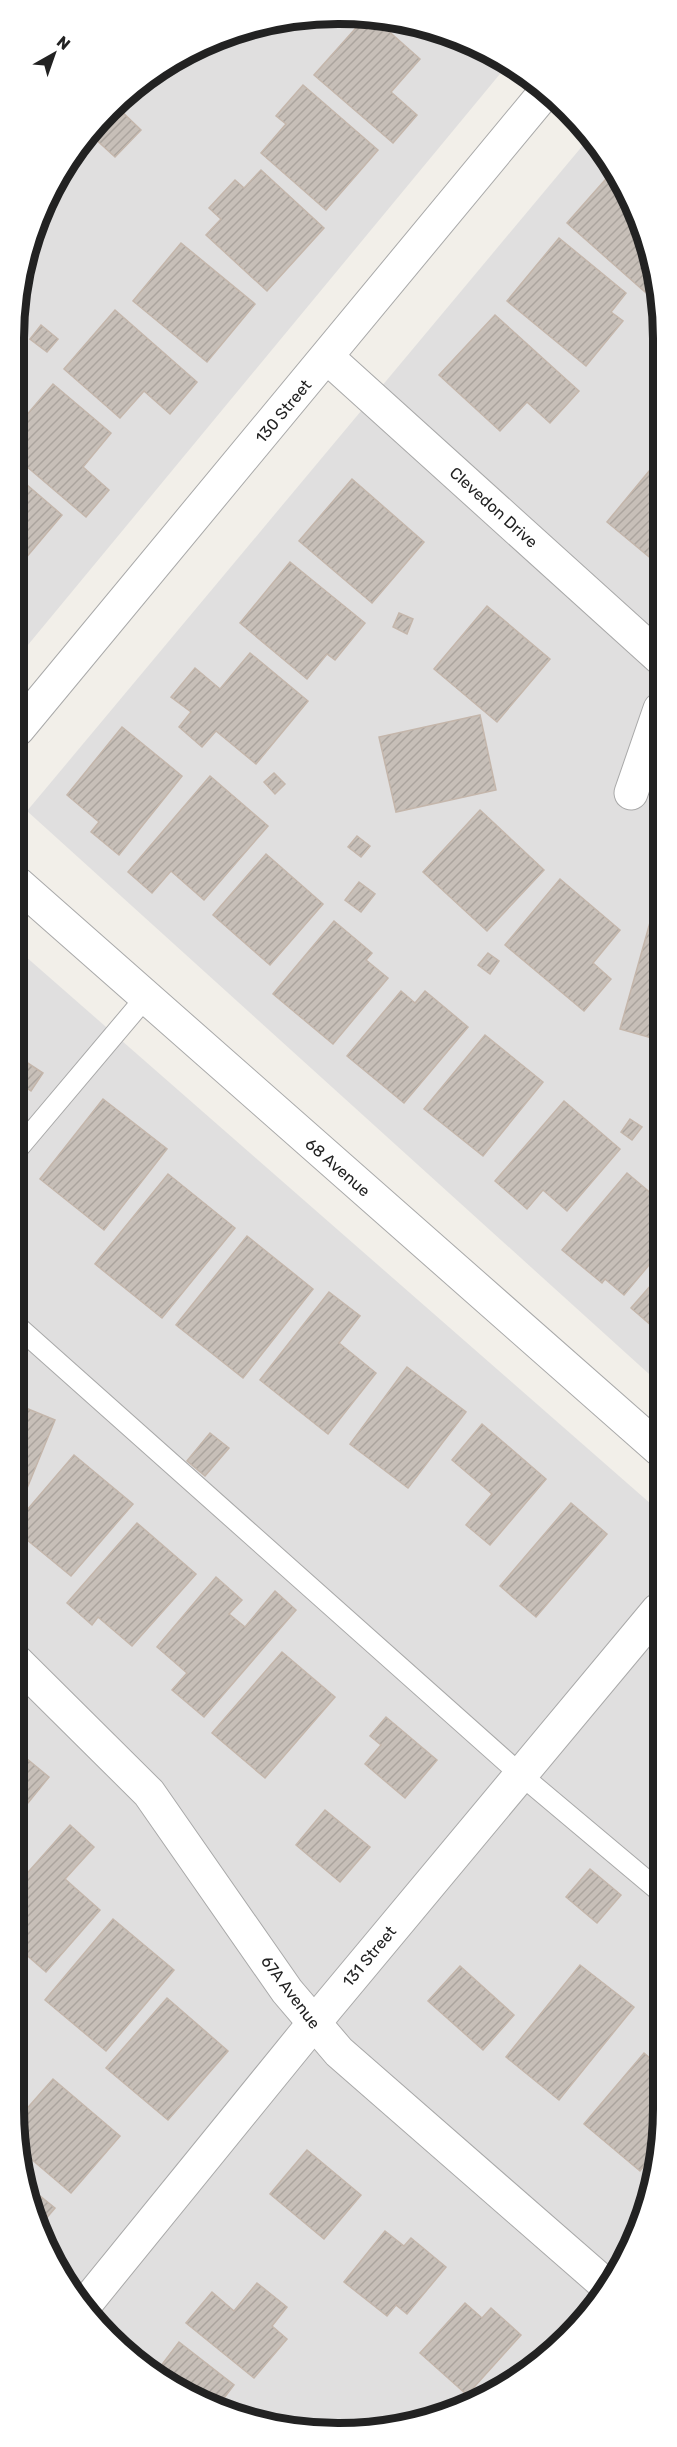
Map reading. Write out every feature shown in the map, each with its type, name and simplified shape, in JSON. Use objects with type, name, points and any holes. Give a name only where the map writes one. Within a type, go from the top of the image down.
[{"type":"street","name":"130 Street","points":[[24,722],[541,98]]},
{"type":"street","name":"Clevedon Drive","points":[[327,357],[653,652]]},
{"type":"street","points":[[631,793],[653,729]]},
{"type":"street","name":"68 Avenue","points":[[24,889],[653,1444]]},
{"type":"street","name":"131 Street","points":[[89,2300],[520,1774],[653,1616]]},
{"type":"street","name":"67A Avenue","points":[[24,1669],[148,1793],[287,1991],[339,2052],[601,2281]]},
{"type":"lane","points":[[24,1142],[146,997]]},
{"type":"lane","points":[[24,1332],[520,1774],[608,1845],[653,1886]]},
{"type":"shaded area","points":[[338,24],[400,30],[459,48],[503,70],[24,650],[24,338],[30,277],[41,237],[56,199],[77,164],[102,131],[131,102],[181,66],[218,48],[277,30]]},
{"type":"shaded area","points":[[585,143],[611,181],[629,218],[647,277],[652,318],[653,1378],[27,811]]},
{"type":"shaded area","points":[[24,955],[653,1506],[653,2108],[650,2150],[642,2190],[629,2229],[611,2266],[588,2300],[561,2331],[530,2358],[496,2381],[459,2399],[420,2412],[359,2422],[297,2420],[237,2406],[181,2381],[131,2345],[89,2300],[56,2248],[35,2190],[27,2150],[24,2108]]},
{"type":"building","points":[[359,25],[385,28],[420,59],[391,92],[417,115],[393,143],[314,75]]},
{"type":"building","points":[[303,85],[378,150],[326,210],[261,153],[286,124],[276,116]]},
{"type":"building","points":[[121,111],[141,130],[115,157],[95,139]]},
{"type":"building","points":[[261,170],[324,228],[267,291],[206,235],[221,219],[209,208],[235,180],[244,188]]},
{"type":"building","points":[[608,177],[621,199],[636,237],[649,288],[645,292],[567,223]]},
{"type":"building","points":[[559,238],[626,293],[611,312],[623,321],[586,366],[507,301]]},
{"type":"building","points":[[181,243],[255,304],[207,362],[133,301]]},
{"type":"building","points":[[115,310],[197,382],[170,414],[144,391],[120,418],[64,369]]},
{"type":"building","points":[[495,315],[579,391],[550,423],[527,402],[500,431],[439,375]]},
{"type":"building","points":[[41,325],[58,339],[47,352],[30,339]]},
{"type":"building","points":[[53,384],[111,433],[83,467],[109,490],[86,517],[24,464],[24,418]]},
{"type":"building","points":[[653,466],[653,560],[607,522]]},
{"type":"building","points":[[352,479],[424,542],[372,603],[299,541]]},
{"type":"building","points":[[24,482],[62,515],[24,560]]},
{"type":"building","points":[[290,562],[365,623],[335,660],[327,654],[307,679],[240,623]]},
{"type":"building","points":[[487,606],[550,659],[497,722],[434,669]]},
{"type":"building","points":[[399,613],[413,619],[407,634],[393,627]]},
{"type":"building","points":[[250,653],[308,701],[256,764],[216,731],[202,747],[179,727],[191,712],[171,697],[195,668],[220,689]]},
{"type":"building","points":[[480,715],[496,790],[396,812],[379,737]]},
{"type":"building","points":[[122,727],[182,776],[119,855],[91,832],[99,822],[67,795]]},
{"type":"building","points":[[274,773],[285,784],[275,794],[264,782]]},
{"type":"building","points":[[210,776],[268,826],[204,900],[171,871],[152,893],[128,872]]},
{"type":"building","points":[[480,810],[544,870],[487,931],[423,872]]},
{"type":"building","points":[[357,836],[370,846],[361,857],[348,847]]},
{"type":"building","points":[[266,854],[323,904],[270,965],[213,915]]},
{"type":"building","points":[[560,879],[620,930],[593,963],[611,979],[584,1011],[505,945]]},
{"type":"building","points":[[359,882],[375,894],[361,912],[345,900]]},
{"type":"building","points":[[651,919],[653,919],[653,1038],[620,1029]]},
{"type":"building","points":[[334,921],[372,953],[366,960],[388,978],[333,1044],[273,994]]},
{"type":"building","points":[[488,953],[499,961],[490,974],[478,965]]},
{"type":"building","points":[[401,991],[415,1003],[425,991],[468,1027],[404,1103],[347,1056]]},
{"type":"building","points":[[485,1035],[543,1082],[483,1156],[424,1109]]},
{"type":"building","points":[[24,1061],[43,1073],[31,1091],[24,1086]]},
{"type":"building","points":[[103,1099],[167,1149],[104,1230],[40,1179]]},
{"type":"building","points":[[564,1101],[620,1149],[567,1211],[543,1190],[527,1209],[495,1181]]},
{"type":"building","points":[[630,1119],[642,1127],[632,1140],[621,1132]]},
{"type":"building","points":[[627,1173],[653,1195],[653,1260],[624,1295],[605,1279],[602,1283],[562,1250]]},
{"type":"building","points":[[168,1174],[235,1228],[162,1318],[95,1264]]},
{"type":"building","points":[[247,1236],[313,1289],[243,1378],[176,1325]]},
{"type":"building","points":[[653,1283],[653,1327],[631,1308]]},
{"type":"building","points":[[329,1292],[360,1316],[339,1343],[376,1373],[328,1434],[260,1380]]},
{"type":"building","points":[[407,1367],[466,1412],[408,1488],[350,1444]]},
{"type":"building","points":[[24,1407],[55,1420],[24,1496]]},
{"type":"building","points":[[482,1424],[546,1479],[490,1545],[466,1525],[492,1494],[452,1460]]},
{"type":"building","points":[[210,1433],[229,1448],[205,1476],[187,1461]]},
{"type":"building","points":[[74,1455],[133,1504],[71,1576],[24,1537],[24,1513]]},
{"type":"building","points":[[571,1503],[607,1534],[536,1617],[500,1586]]},
{"type":"building","points":[[137,1523],[196,1574],[132,1646],[98,1617],[92,1625],[67,1603]]},
{"type":"building","points":[[216,1577],[242,1600],[229,1614],[245,1627],[275,1591],[296,1610],[204,1717],[172,1690],[187,1673],[157,1647]]},
{"type":"building","points":[[282,1652],[335,1697],[265,1778],[212,1733]]},
{"type":"building","points":[[386,1717],[437,1760],[405,1798],[365,1764],[381,1745],[370,1736]]},
{"type":"building","points":[[24,1756],[49,1777],[24,1808]]},
{"type":"building","points":[[325,1810],[370,1847],[340,1882],[296,1845]]},
{"type":"building","points":[[70,1825],[94,1847],[65,1879],[100,1910],[46,1972],[24,1953],[24,1877]]},
{"type":"building","points":[[590,1869],[621,1895],[597,1923],[566,1897]]},
{"type":"building","points":[[113,1919],[174,1970],[106,2051],[45,2000]]},
{"type":"building","points":[[580,1965],[634,2007],[559,2100],[506,2057]]},
{"type":"building","points":[[460,1966],[514,2015],[483,2050],[428,2001]]},
{"type":"building","points":[[167,1998],[228,2051],[168,2120],[106,2068]]},
{"type":"building","points":[[644,2053],[653,2061],[650,2150],[648,2160],[640,2171],[584,2124]]},
{"type":"building","points":[[53,2079],[120,2136],[71,2193],[28,2156],[24,2112]]},
{"type":"building","points":[[307,2150],[361,2195],[324,2239],[270,2194]]},
{"type":"building","points":[[36,2192],[55,2208],[45,2220]]},
{"type":"building","points":[[385,2231],[404,2246],[411,2238],[446,2267],[407,2314],[396,2305],[387,2316],[344,2282]]},
{"type":"building","points":[[257,2283],[287,2307],[272,2326],[287,2339],[254,2378],[186,2323],[212,2292],[234,2311]]},
{"type":"building","points":[[465,2303],[482,2318],[491,2308],[521,2335],[467,2395],[420,2353]]},
{"type":"building","points":[[179,2342],[234,2385],[222,2401],[199,2391],[160,2367]]}]
